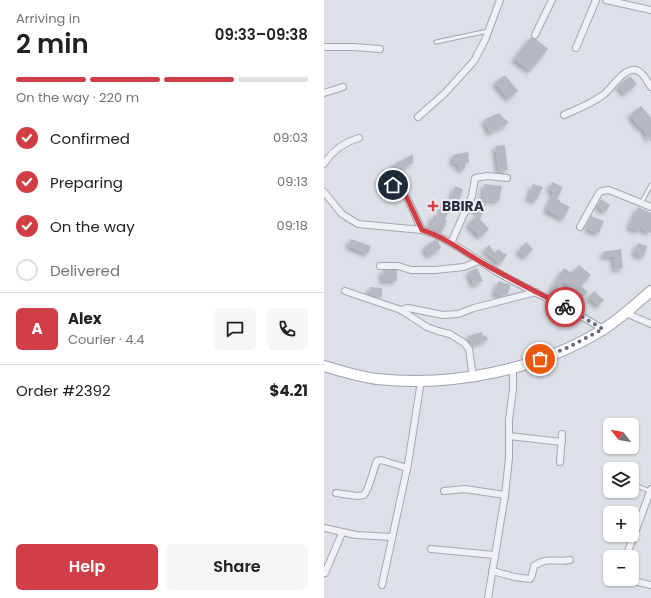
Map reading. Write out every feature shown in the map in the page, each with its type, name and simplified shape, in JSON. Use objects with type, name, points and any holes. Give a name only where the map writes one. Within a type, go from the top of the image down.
[{"type":"main road","points":[[324,366],[376,378],[421,381],[473,377],[540,359],[562,350],[603,329],[626,313],[651,291]]},
{"type":"street","points":[[418,117],[445,93],[474,61],[490,30],[500,0]]},
{"type":"street","points":[[535,35],[552,0]]},
{"type":"street","points":[[576,48],[596,0]]},
{"type":"street","points":[[606,0],[651,10]]},
{"type":"street","points":[[324,47],[353,47],[380,50]]},
{"type":"street","points":[[564,115],[586,106],[604,95],[621,76],[628,71],[638,71],[642,74],[651,87]]},
{"type":"street","points":[[324,93],[343,87]]},
{"type":"street","points":[[324,164],[327,159],[340,147],[349,141],[359,138]]},
{"type":"street","points":[[451,243],[472,196],[475,178],[488,176],[507,178]]},
{"type":"street","points":[[384,179],[402,190],[422,230]]},
{"type":"street","points":[[580,227],[596,197],[602,191],[609,190],[651,207]]},
{"type":"street","points":[[324,192],[342,214],[358,224],[422,230],[430,233],[451,243],[505,276],[587,318],[603,329]]},
{"type":"street","points":[[380,266],[398,266],[412,270],[435,270],[464,267],[479,261]]},
{"type":"street","points":[[345,291],[401,310],[427,327],[450,334],[464,342],[469,349],[473,377]]},
{"type":"street","points":[[401,310],[408,308],[443,314],[458,314],[474,308],[536,292]]},
{"type":"street","points":[[626,313],[651,324]]},
{"type":"street","points":[[488,598],[505,495],[509,458],[509,420],[513,389],[513,367]]},
{"type":"street","points":[[382,585],[407,468],[421,381]]},
{"type":"street","points":[[560,462],[562,434]]},
{"type":"street","points":[[509,436],[562,442]]},
{"type":"street","points":[[336,493],[357,496],[364,495],[368,490],[377,461],[381,460],[407,468]]},
{"type":"street","points":[[444,491],[470,490],[505,495]]},
{"type":"street","points":[[629,550],[649,501],[651,490]]},
{"type":"street","points":[[324,528],[356,535],[392,537]]},
{"type":"street","points":[[325,573],[342,533]]},
{"type":"street","points":[[431,549],[494,555]]},
{"type":"street","points":[[492,571],[530,579],[534,566],[540,562],[549,559],[570,560]]},
{"type":"street","points":[[639,582],[651,585]]},
{"type":"lane","points":[[436,42],[490,30]]},
{"type":"lane","points":[[641,203],[651,185]]},
{"type":"lane","points":[[639,486],[651,490]]},
{"type":"building","points":[[531,37],[536,39],[548,49],[530,71],[514,59]]},
{"type":"building","points":[[505,75],[518,91],[508,99],[495,83]]},
{"type":"building","points":[[630,76],[637,84],[625,94],[618,86]]},
{"type":"building","points":[[641,106],[651,118],[651,142],[641,126],[639,127],[630,115]]},
{"type":"building","points":[[499,113],[509,123],[490,133],[484,120]]},
{"type":"building","points":[[505,145],[508,170],[499,172],[495,146]]},
{"type":"building","points":[[468,152],[469,162],[465,163],[465,169],[459,169],[458,163],[453,164],[453,155]]},
{"type":"building","points":[[413,154],[413,163],[396,172],[393,165]]},
{"type":"building","points":[[552,182],[563,187],[557,199],[570,207],[563,219],[546,210],[554,192],[549,189]]},
{"type":"building","points":[[484,184],[502,186],[499,201],[483,200]]},
{"type":"building","points":[[533,184],[543,187],[536,201],[528,198]]},
{"type":"building","points":[[455,186],[463,189],[459,200],[451,198]]},
{"type":"building","points":[[601,199],[610,205],[605,212],[597,206]]},
{"type":"building","points":[[476,200],[486,204],[480,219],[489,229],[480,237],[468,224],[480,213],[472,209]]},
{"type":"building","points":[[444,201],[451,204],[445,220],[447,221],[441,233],[428,227],[434,215],[438,217]]},
{"type":"building","points":[[638,207],[651,213],[651,233],[640,228],[638,231],[629,227]]},
{"type":"building","points":[[591,216],[604,221],[599,233],[587,229]]},
{"type":"building","points":[[351,239],[371,246],[368,254],[348,246]]},
{"type":"building","points":[[434,240],[438,241],[441,248],[429,256],[424,248]]},
{"type":"building","points":[[526,242],[533,249],[526,257],[518,251]]},
{"type":"building","points":[[638,243],[647,246],[644,257],[634,254]]},
{"type":"building","points":[[489,245],[495,253],[498,249],[507,255],[500,264],[484,250]]},
{"type":"building","points":[[621,249],[623,268],[615,270],[613,256],[605,257],[602,252]]},
{"type":"building","points":[[579,265],[591,275],[581,286],[588,292],[580,300],[574,296],[577,293],[562,281],[555,294],[550,291],[564,268],[572,273]]},
{"type":"building","points":[[477,268],[483,281],[474,285],[468,272]]},
{"type":"building","points":[[383,270],[397,270],[397,281],[382,281]]},
{"type":"building","points":[[499,281],[511,285],[507,295],[502,296],[494,293]]},
{"type":"building","points":[[370,287],[382,288],[382,297],[369,295]]},
{"type":"building","points":[[594,291],[604,300],[598,306],[589,297]]},
{"type":"building","points":[[482,332],[483,336],[486,335],[488,340],[472,345],[468,336]]},
{"type":"way so far","points":[[540,359],[569,347],[603,329],[587,318],[565,307]]},
{"type":"place","name":"BBIRA","points":[[433,206]]},
{"type":"route","points":[[393,185],[402,190],[422,230],[451,243],[505,276],[565,307]]}]
